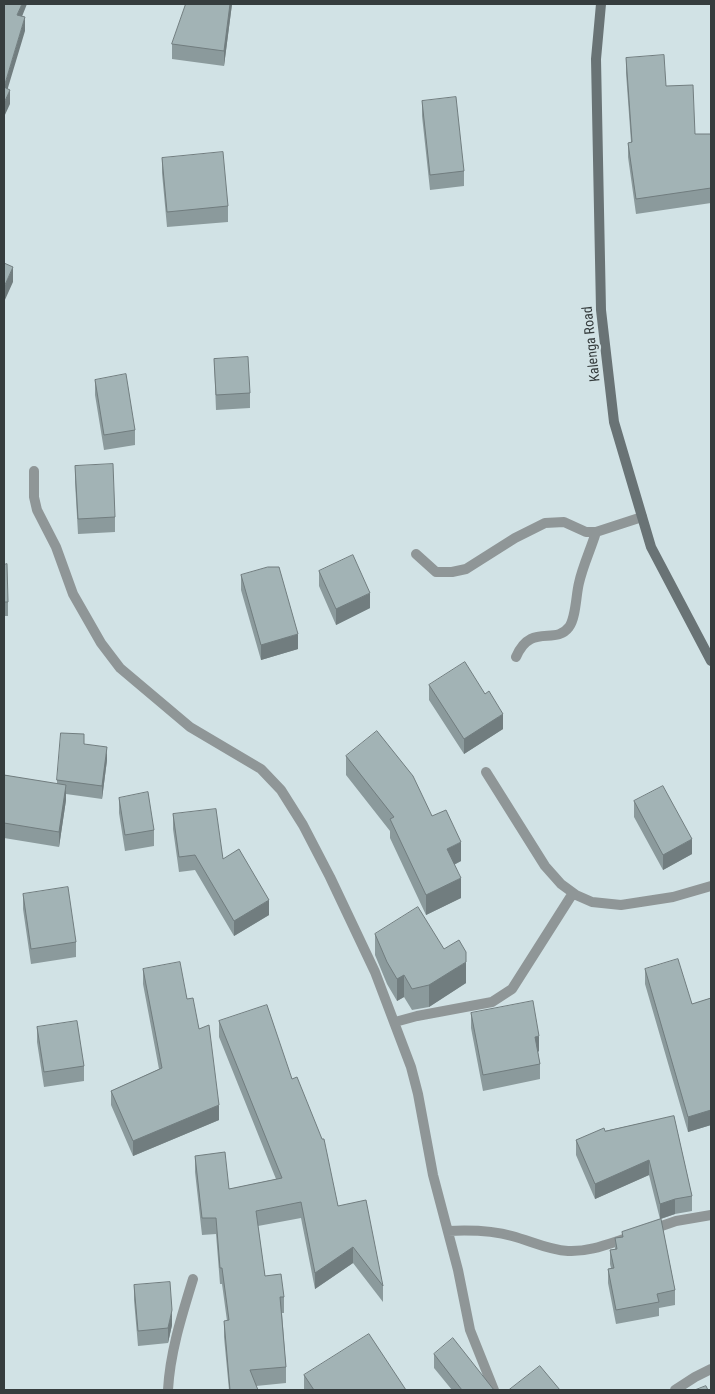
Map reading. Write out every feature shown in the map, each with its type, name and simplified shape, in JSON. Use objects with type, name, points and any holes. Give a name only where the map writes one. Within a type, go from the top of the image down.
[{"type":"main road","name":"Kalenga Road","points":[[601,4],[596,60],[601,310],[614,422],[651,547],[711,660]]},
{"type":"street","points":[[34,471],[34,497],[37,510],[56,547],[73,594],[101,643],[120,668],[190,727],[261,769],[281,790],[303,825],[330,877],[376,972],[411,1066],[433,1175],[458,1270],[470,1330],[494,1390]]},
{"type":"street","points":[[416,554],[436,572],[452,572],[466,569],[515,538],[545,523],[564,522],[586,532],[596,532],[642,517]]},
{"type":"street","points":[[516,656],[520,648],[529,639],[536,636],[563,633],[570,626],[579,583],[596,532]]},
{"type":"street","points":[[486,772],[545,866],[561,884],[573,893],[592,902],[621,905],[673,896],[711,886]]},
{"type":"street","points":[[395,1022],[492,1002],[512,989],[573,893]]},
{"type":"street","points":[[448,1231],[485,1230],[513,1236],[542,1246],[568,1251],[597,1248],[676,1221],[711,1215]]},
{"type":"street","points":[[168,1390],[169,1370],[180,1319],[194,1279]]},
{"type":"street","points":[[675,1390],[711,1369]]},
{"type":"building","points":[[4,4],[22,4],[17,15],[25,17],[4,87]]},
{"type":"building","points":[[186,4],[230,4],[224,51],[172,44]]},
{"type":"building","points":[[664,55],[666,86],[693,85],[695,134],[711,134],[711,188],[636,199],[628,143],[632,142],[626,58]]},
{"type":"building","points":[[4,87],[10,90],[4,103]]},
{"type":"building","points":[[456,97],[464,171],[430,175],[422,101]]},
{"type":"building","points":[[223,152],[228,206],[167,212],[162,158]]},
{"type":"building","points":[[4,263],[13,267],[4,287]]},
{"type":"building","points":[[248,357],[250,393],[216,395],[214,359]]},
{"type":"building","points":[[126,374],[135,430],[104,435],[95,380]]},
{"type":"building","points":[[113,464],[115,517],[78,519],[75,466]]},
{"type":"building","points":[[353,555],[370,593],[336,609],[319,571]]},
{"type":"building","points":[[7,564],[8,602],[4,602],[4,565]]},
{"type":"building","points":[[268,567],[279,567],[298,634],[261,645],[241,575]]},
{"type":"building","points":[[465,662],[485,694],[489,691],[503,714],[464,739],[429,685]]},
{"type":"building","points":[[377,731],[413,776],[432,816],[446,810],[461,842],[447,849],[461,878],[426,895],[390,819],[394,817],[346,756]]},
{"type":"building","points":[[61,733],[84,734],[84,744],[107,747],[102,786],[57,780]]},
{"type":"building","points":[[4,775],[66,785],[59,832],[4,823]]},
{"type":"building","points":[[663,786],[692,839],[663,855],[634,801]]},
{"type":"building","points":[[148,792],[154,830],[125,835],[119,798]]},
{"type":"building","points":[[216,809],[223,859],[239,849],[269,900],[234,921],[195,855],[179,857],[173,814]]},
{"type":"building","points":[[68,887],[76,942],[31,949],[23,894]]},
{"type":"building","points":[[418,907],[444,949],[459,940],[466,952],[466,962],[429,985],[412,989],[404,975],[397,979],[387,962],[375,934]]},
{"type":"building","points":[[678,959],[692,1004],[711,998],[711,1110],[688,1117],[645,969]]},
{"type":"building","points":[[180,962],[187,999],[193,998],[199,1029],[209,1025],[219,1105],[133,1141],[111,1091],[162,1068],[143,969]]},
{"type":"building","points":[[533,1001],[539,1036],[535,1037],[540,1064],[483,1075],[471,1013]]},
{"type":"building","points":[[267,1005],[292,1079],[297,1077],[322,1139],[324,1139],[338,1206],[366,1200],[383,1286],[353,1247],[315,1273],[301,1202],[256,1211],[265,1276],[281,1274],[284,1297],[280,1297],[286,1367],[250,1370],[258,1390],[230,1390],[224,1321],[229,1320],[222,1268],[220,1268],[216,1218],[202,1218],[195,1156],[225,1152],[229,1189],[282,1178],[219,1021]]},
{"type":"building","points":[[77,1021],[84,1066],[44,1072],[37,1027]]},
{"type":"building","points":[[674,1116],[692,1196],[660,1204],[649,1160],[595,1184],[576,1140],[604,1128],[605,1131]]},
{"type":"building","points":[[661,1219],[675,1290],[657,1294],[659,1302],[616,1310],[608,1269],[614,1268],[610,1250],[617,1249],[615,1238],[623,1237],[622,1232]]},
{"type":"building","points":[[170,1282],[172,1310],[168,1328],[138,1331],[134,1285]]},
{"type":"building","points":[[369,1334],[406,1390],[314,1390],[304,1375]]},
{"type":"building","points":[[453,1338],[494,1390],[462,1390],[434,1354]]},
{"type":"building","points":[[540,1366],[560,1390],[509,1390]]},
{"type":"building","points":[[706,1386],[708,1390],[695,1390]]}]
